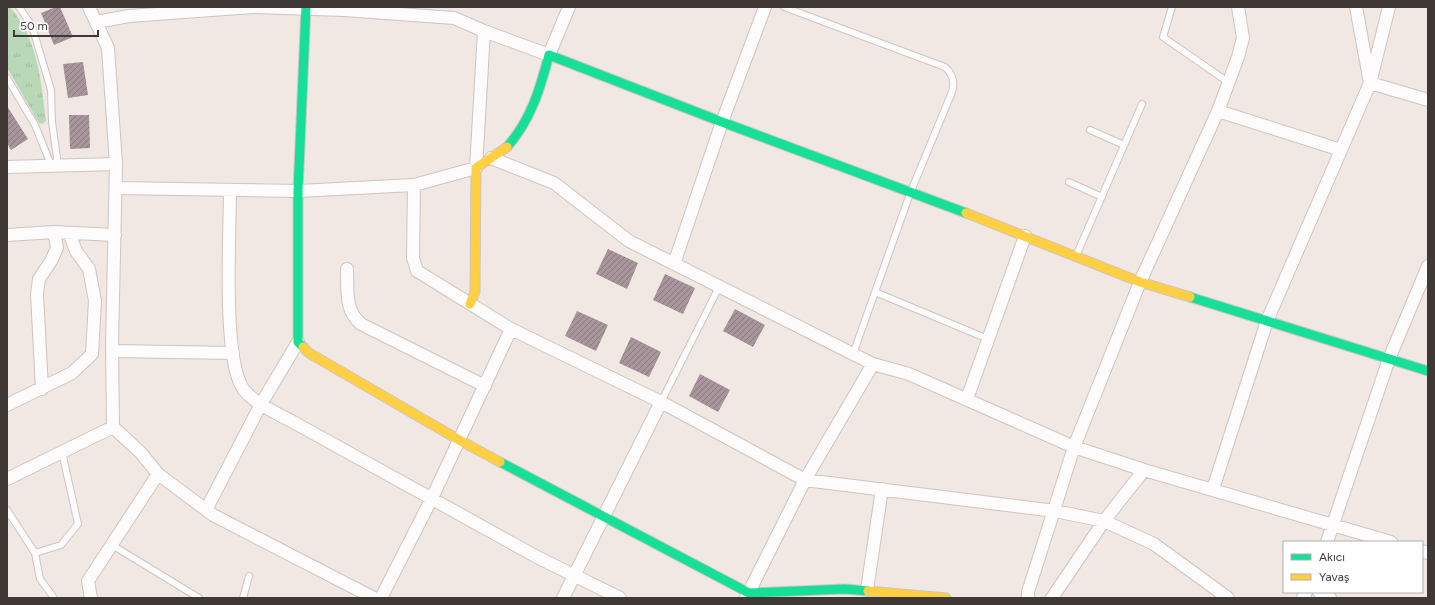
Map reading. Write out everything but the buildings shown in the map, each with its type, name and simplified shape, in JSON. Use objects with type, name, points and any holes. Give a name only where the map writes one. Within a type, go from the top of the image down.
[{"type":"street","points":[[89,7],[108,48],[116,164],[113,427],[141,453],[158,474],[206,510],[374,598]]},
{"type":"street","points":[[116,188],[298,191],[414,185],[476,168],[507,147],[526,123],[542,84],[549,55],[569,7]]},
{"type":"street","points":[[674,264],[722,122],[765,7]]},
{"type":"street","points":[[1028,598],[1028,592],[1055,511],[1074,447],[1140,282],[1218,111],[1238,57],[1243,38],[1238,7]]},
{"type":"street","points":[[1356,7],[1370,83]]},
{"type":"street","points":[[1213,489],[1267,321],[1370,83],[1388,7]]},
{"type":"street","points":[[96,22],[129,16],[245,8],[306,8],[454,18],[484,31],[722,122],[911,191],[1140,282],[1428,371]]},
{"type":"street","points":[[206,510],[261,404],[298,342],[298,191],[306,8]]},
{"type":"street","points":[[470,304],[475,292],[476,168],[484,31]]},
{"type":"street","points":[[1370,83],[1428,100]]},
{"type":"street","points":[[1218,111],[1341,150]]},
{"type":"street","points":[[491,158],[554,183],[629,241],[873,364],[909,374],[1074,447],[1144,470],[1388,541]]},
{"type":"street","points":[[7,167],[116,164]]},
{"type":"street","points":[[414,185],[413,258],[416,272],[511,329],[661,402],[805,480],[1055,511],[1104,521],[1154,544],[1228,598]]},
{"type":"street","points":[[230,191],[230,328],[237,379],[244,391],[261,404],[575,576],[620,598]]},
{"type":"street","points":[[7,234],[54,232],[115,235]]},
{"type":"street","points":[[42,389],[37,294],[39,280],[51,262],[56,248],[54,232]]},
{"type":"street","points":[[7,405],[72,373],[92,354],[96,301],[89,269],[76,250],[68,233]]},
{"type":"street","points":[[966,399],[1025,236]]},
{"type":"street","points":[[1327,541],[1389,359],[1428,266]]},
{"type":"street","points":[[347,270],[348,305],[356,320],[361,324],[484,386]]},
{"type":"street","points":[[381,598],[432,498],[511,329]]},
{"type":"street","points":[[298,342],[309,353],[459,440],[603,515],[747,595],[845,589],[946,598]]},
{"type":"street","points":[[113,351],[233,353]]},
{"type":"street","points":[[747,595],[805,480],[873,364]]},
{"type":"street","points":[[563,598],[575,576],[603,515],[661,402]]},
{"type":"street","points":[[7,479],[113,427]]},
{"type":"street","points":[[1052,598],[1104,521],[1144,470]]},
{"type":"street","points":[[91,598],[88,581],[158,474]]},
{"type":"street","points":[[867,590],[882,489]]},
{"type":"street","points":[[1321,593],[1330,598]]},
{"type":"lane","points":[[19,7],[32,26],[51,90],[55,165]]},
{"type":"lane","points":[[784,7],[945,67],[950,71],[954,82],[952,92],[911,191],[853,354]]},
{"type":"lane","points":[[1172,7],[1163,37],[1228,82]]},
{"type":"lane","points":[[7,78],[35,125],[55,165]]},
{"type":"lane","points":[[1076,256],[1142,104]]},
{"type":"lane","points":[[1090,130],[1124,145]]},
{"type":"lane","points":[[1069,182],[1102,197]]},
{"type":"lane","points":[[661,402],[720,286]]},
{"type":"lane","points":[[875,292],[988,339]]},
{"type":"lane","points":[[35,553],[61,545],[78,524],[62,452]]},
{"type":"lane","points":[[7,510],[35,553],[40,579],[54,598]]},
{"type":"lane","points":[[112,545],[199,598]]},
{"type":"lane","points":[[243,598],[249,576]]},
{"type":"green space","points":[[7,7],[10,7],[27,33],[37,61],[46,121],[42,124],[39,123],[7,68]]},
{"type":"traffic: fast","points":[[303,347],[298,342],[298,191],[306,7]]},
{"type":"traffic: fast","points":[[507,147],[522,126],[534,104],[549,55],[722,122],[966,213]]},
{"type":"traffic: fast","points":[[1190,297],[1428,371]]},
{"type":"traffic: fast","points":[[500,462],[749,593],[845,589],[868,591]]},
{"type":"traffic: slow","points":[[470,304],[475,292],[476,168],[507,147]]},
{"type":"traffic: slow","points":[[966,213],[1140,282],[1190,297]]},
{"type":"traffic: slow","points":[[303,347],[309,353],[459,440],[500,462]]},
{"type":"traffic: slow","points":[[868,591],[946,598]]}]
